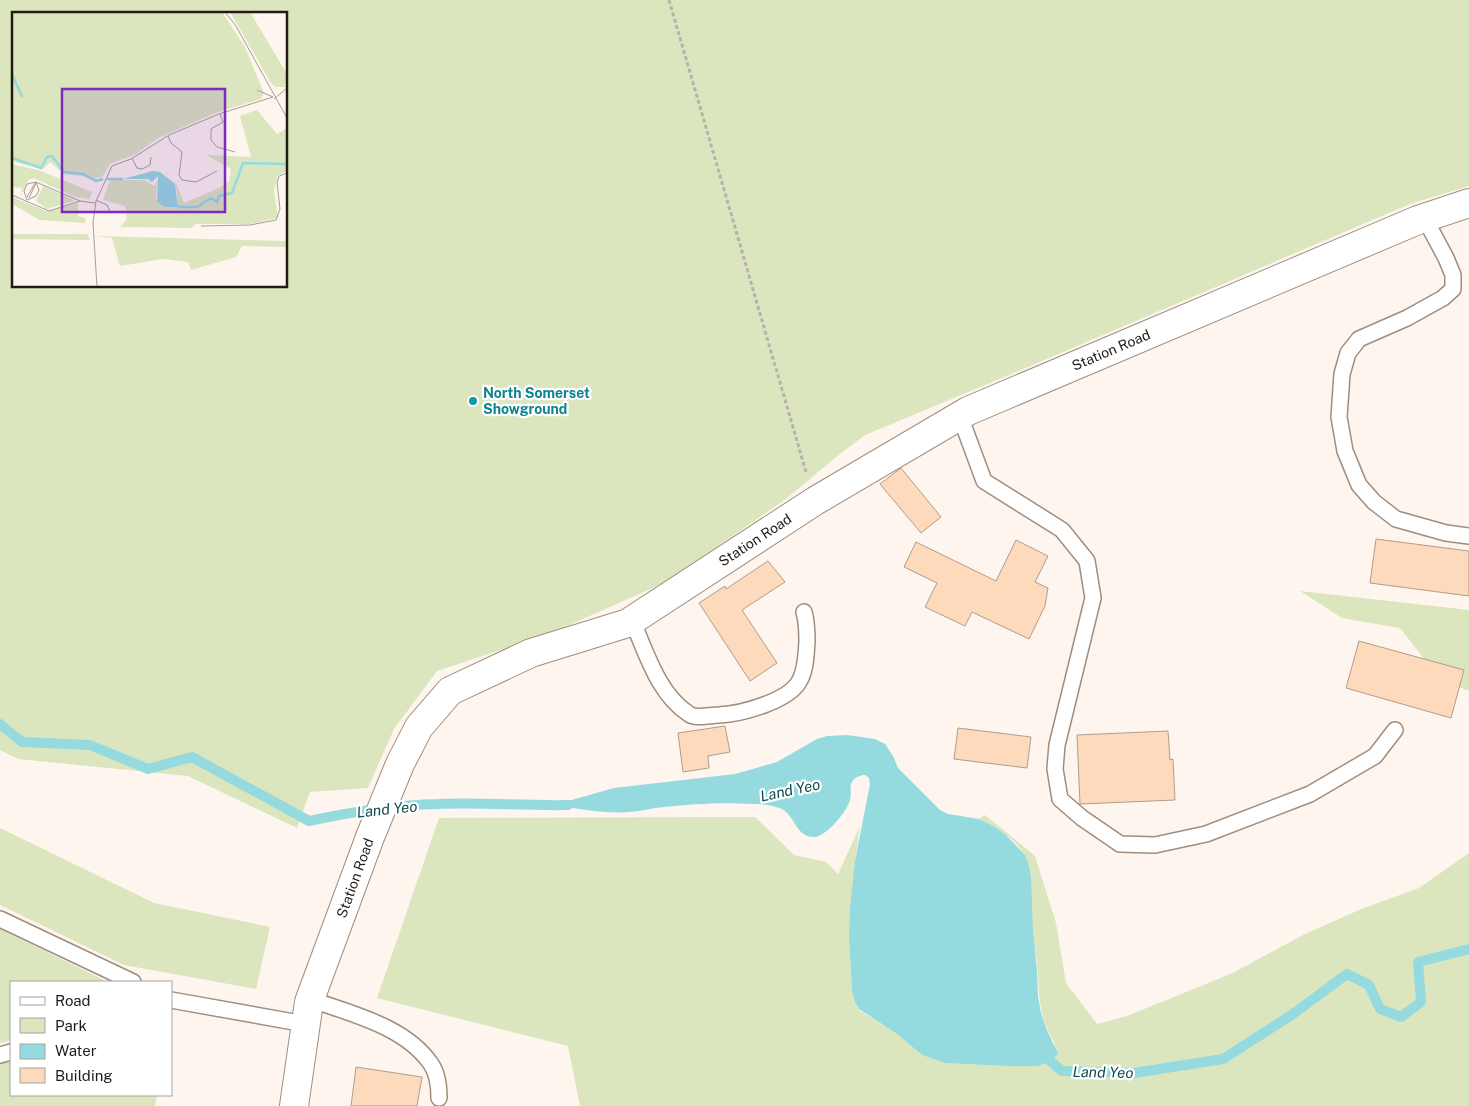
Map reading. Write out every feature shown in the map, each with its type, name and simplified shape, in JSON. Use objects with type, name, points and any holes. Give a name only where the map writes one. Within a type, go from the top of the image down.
[{"type":"street","name":"Station Road","points":[[294,1106],[307,1012],[370,837],[400,764],[419,727],[450,691],[531,653],[628,623],[815,501],[960,416],[1424,218],[1469,203]]},
{"type":"lane","points":[[1424,218],[1446,258],[1453,275],[1453,288],[1443,298],[1406,318],[1359,339],[1348,353],[1342,374],[1339,417],[1348,460],[1359,485],[1374,502],[1396,519],[1446,533],[1469,536]]},
{"type":"lane","points":[[960,416],[984,481],[1062,530],[1087,561],[1093,598],[1057,745],[1055,769],[1060,798],[1082,818],[1120,844],[1155,845],[1206,834],[1310,794],[1375,756],[1395,730]]},
{"type":"lane","points":[[632,620],[664,688],[676,705],[691,716],[719,715],[757,707],[784,697],[800,681],[806,657],[807,621],[804,612]]},
{"type":"lane","points":[[0,919],[131,981]]},
{"type":"lane","points":[[172,1000],[365,1018],[406,1039],[432,1065],[437,1076],[439,1098]]},
{"type":"path","points":[[669,0],[815,501]]},
{"type":"green space","name":"North Somerset Showground","points":[[0,0],[1469,0],[1469,186],[1410,204],[865,435],[786,499],[666,582],[549,634],[437,671],[394,729],[368,788],[310,792],[297,828],[188,776],[18,759],[0,750]]},
{"type":"green space","points":[[1300,591],[1469,610],[1469,691],[1441,680],[1400,628],[1342,618]]},
{"type":"green space","points":[[985,815],[1035,856],[1056,923],[1066,983],[1097,1024],[1127,1016],[1233,973],[1303,935],[1359,910],[1419,888],[1469,853],[1469,1106],[580,1106],[568,1046],[377,998],[439,818],[755,817],[794,855],[826,862],[838,874],[860,826],[855,861],[849,938],[852,992],[859,1010],[897,1034],[922,1055],[946,1063],[1005,1066],[1055,1044],[1045,1023],[1040,1004],[1032,926],[1030,883],[1026,859],[1020,848],[1010,838],[979,819]]},
{"type":"green space","points":[[0,828],[154,903],[270,927],[256,989],[124,965],[0,905]]},
{"type":"green space","points":[[0,929],[104,981],[10,981],[10,1040],[0,1043]]},
{"type":"green space","points":[[10,1059],[10,1096],[157,1096],[155,1106],[0,1106],[0,1062]]},
{"type":"water","points":[[847,735],[875,739],[885,744],[898,768],[940,810],[948,814],[979,819],[995,827],[1006,835],[1025,855],[1031,878],[1038,996],[1041,1013],[1058,1054],[1050,1061],[1038,1066],[945,1063],[922,1055],[897,1034],[859,1009],[852,992],[849,938],[855,861],[870,784],[869,778],[865,775],[861,775],[852,782],[850,800],[841,817],[820,836],[815,837],[800,831],[782,809],[767,805],[742,803],[708,804],[660,807],[634,812],[611,812],[554,805],[614,788],[735,774],[777,762],[817,739],[827,736]]},
{"type":"building","points":[[901,468],[941,517],[921,533],[880,484]]},
{"type":"building","points":[[1376,539],[1469,551],[1469,596],[1370,583]]},
{"type":"building","points":[[1016,540],[1048,556],[1035,582],[1048,588],[1045,606],[1029,639],[972,612],[965,626],[925,607],[937,583],[904,567],[916,542],[996,581]]},
{"type":"building","points":[[768,561],[785,582],[742,610],[777,663],[750,681],[699,603],[725,586],[726,589]]},
{"type":"building","points":[[1359,641],[1464,670],[1451,718],[1346,688]]},
{"type":"building","points":[[725,726],[730,752],[708,756],[709,768],[683,772],[678,733]]},
{"type":"building","points":[[958,728],[1031,737],[1027,768],[954,759]]},
{"type":"building","points":[[1168,731],[1170,760],[1173,759],[1175,800],[1080,804],[1077,735]]},
{"type":"building","points":[[356,1067],[422,1077],[417,1106],[351,1106]]},
{"type":"waterway","name":"Land Yeo","points":[[0,724],[22,742],[90,745],[148,769],[192,757],[309,821],[405,806],[470,803],[568,805]]},
{"type":"waterway","name":"Land Yeo","points":[[1041,1053],[1062,1071],[1134,1073],[1223,1059],[1293,1014],[1347,974],[1369,985],[1380,1009],[1401,1017],[1421,1002],[1418,962],[1469,949]]},
{"type":"place","name":"North Somerset Showground","points":[[473,401]]}]
